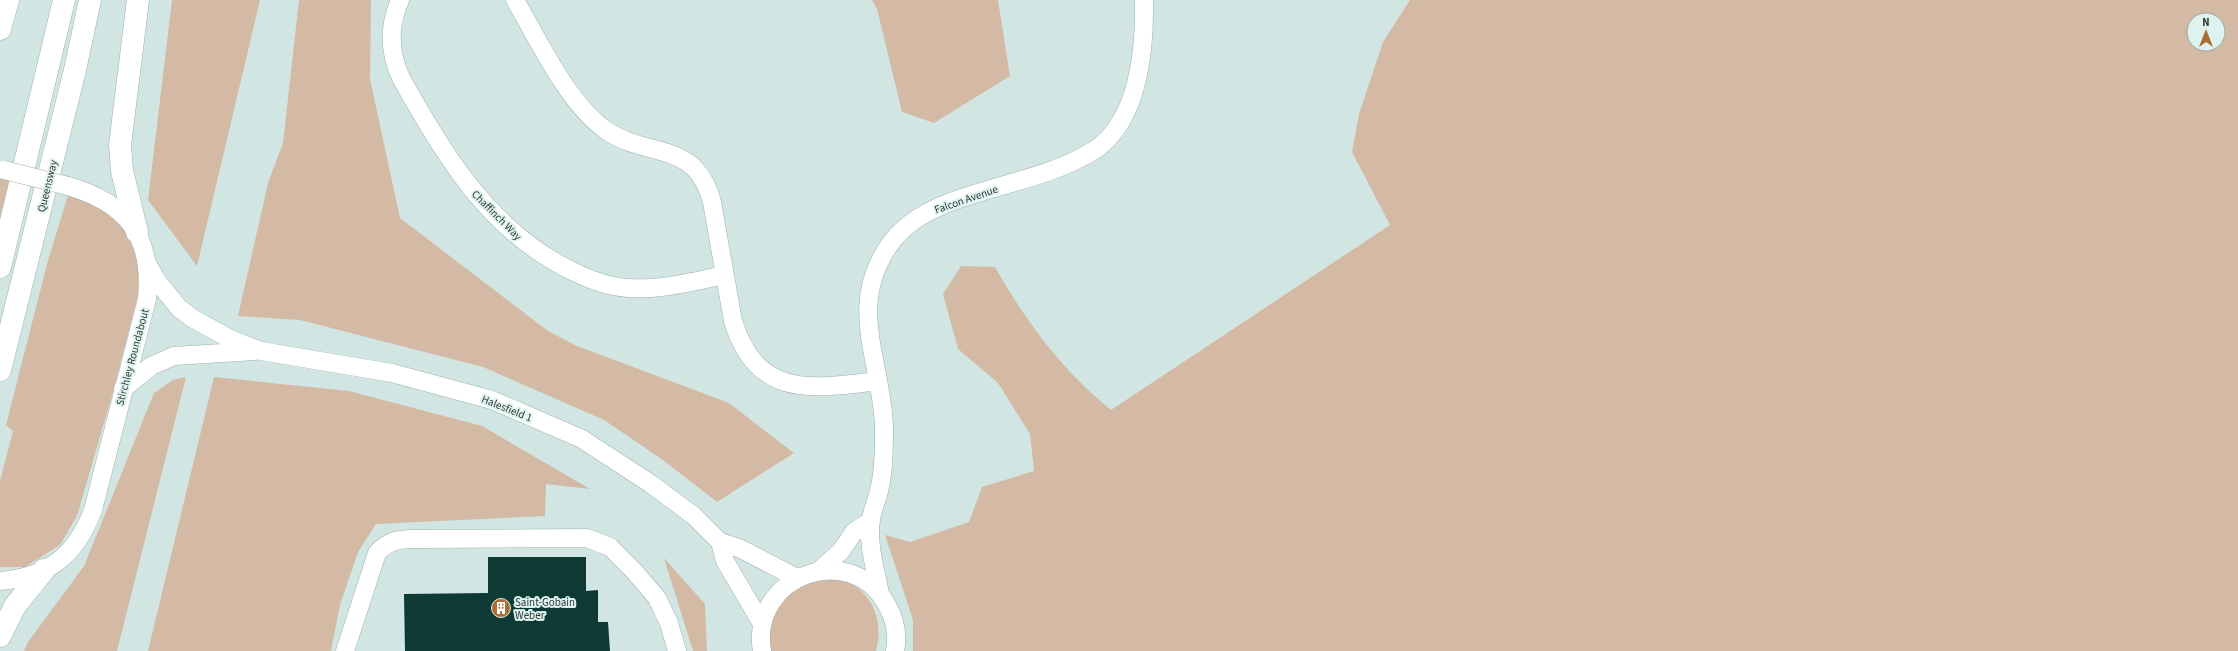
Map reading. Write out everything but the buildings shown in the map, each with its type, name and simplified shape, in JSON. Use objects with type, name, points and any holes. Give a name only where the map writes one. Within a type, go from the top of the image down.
[{"type":"highway","points":[[0,29],[8,0]]},
{"type":"highway","points":[[0,266],[52,58],[64,0]]},
{"type":"highway","name":"Queensway","points":[[0,370],[76,70],[90,0]]},
{"type":"highway","points":[[137,232],[122,171],[120,145],[138,0]]},
{"type":"highway","points":[[0,636],[15,606],[44,570]]},
{"type":"street","name":"Chaffinch Way","points":[[400,0],[392,23],[391,34],[394,63],[401,78],[455,168],[484,204],[519,238],[554,262],[594,281],[611,286],[627,288],[649,287],[724,275]]},
{"type":"street","points":[[515,0],[565,84],[584,110],[607,131],[622,139],[673,154],[692,166],[700,174],[708,187],[712,202],[724,275],[738,339],[748,356],[761,370],[793,385],[818,387],[878,381]]},
{"type":"street","name":"Falcon Avenue","points":[[880,594],[872,548],[870,521],[879,490],[884,452],[882,405],[869,336],[868,301],[874,274],[889,246],[910,224],[937,206],[1070,162],[1095,150],[1112,136],[1127,107],[1138,76],[1143,45],[1144,0]]},
{"type":"street","name":"Stirchley Roundabout","points":[[0,581],[15,580],[44,570],[55,564],[74,547],[87,524],[147,299],[147,263],[137,232],[120,211],[96,195],[68,186],[2,170]]},
{"type":"street","name":"Halesfield 1","points":[[147,263],[168,296],[192,318],[214,331],[261,351]]},
{"type":"street","name":"Halesfield 1","points":[[123,389],[136,377],[161,360],[174,356],[261,351],[392,373],[492,400],[582,439],[651,484],[694,516],[720,542],[739,548],[797,578]]},
{"type":"street","points":[[819,571],[841,551],[854,532],[870,521]]},
{"type":"street","points":[[345,651],[377,553],[385,544],[398,540],[414,539],[587,538],[610,547],[634,571],[657,598],[669,623],[677,651]]},
{"type":"street","name":"Halesfield 1","points":[[720,542],[725,561],[762,624]]},
{"type":"street","points":[[762,651],[762,624],[774,597],[789,583],[797,578],[819,571],[830,570],[852,575],[871,586],[880,594],[891,614],[894,624],[896,636],[894,651]]},
{"type":"shaded area","points":[[172,0],[260,0],[197,266],[148,200]]},
{"type":"shaded area","points":[[299,0],[371,0],[370,79],[400,218],[548,331],[577,346],[729,403],[794,453],[717,502],[663,460],[604,420],[483,367],[300,320],[238,316],[268,183],[283,143]]},
{"type":"shaded area","points":[[872,0],[998,0],[1010,76],[934,123],[902,112],[877,9]]},
{"type":"shaded area","points":[[1410,0],[2238,0],[2238,651],[913,651],[913,620],[885,535],[910,542],[969,522],[982,487],[1034,471],[1030,434],[998,383],[958,349],[943,294],[961,266],[995,267],[1007,288],[1046,344],[1076,378],[1111,410],[1390,225],[1352,152],[1359,114],[1383,42]]},
{"type":"shaded area","points":[[0,178],[16,181],[0,240]]},
{"type":"shaded area","points":[[69,192],[101,202],[125,225],[140,257],[138,295],[113,392],[77,516],[60,545],[25,567],[0,567],[0,481],[13,431],[6,425],[47,264]]},
{"type":"shaded area","points":[[186,377],[117,651],[24,651],[28,642],[84,566],[154,393],[173,380]]},
{"type":"shaded area","points":[[214,377],[349,391],[482,426],[590,489],[546,484],[545,516],[376,524],[358,552],[340,605],[331,651],[148,651]]},
{"type":"shaded area","points":[[664,558],[705,604],[707,651],[693,651]]},
{"type":"shaded area","points":[[808,579],[838,579],[853,585],[862,591],[874,608],[877,618],[878,640],[876,651],[771,651],[768,636],[775,605]]},
{"type":"place","name":"Saint-Gobain Weber","points":[[501,608]]}]
